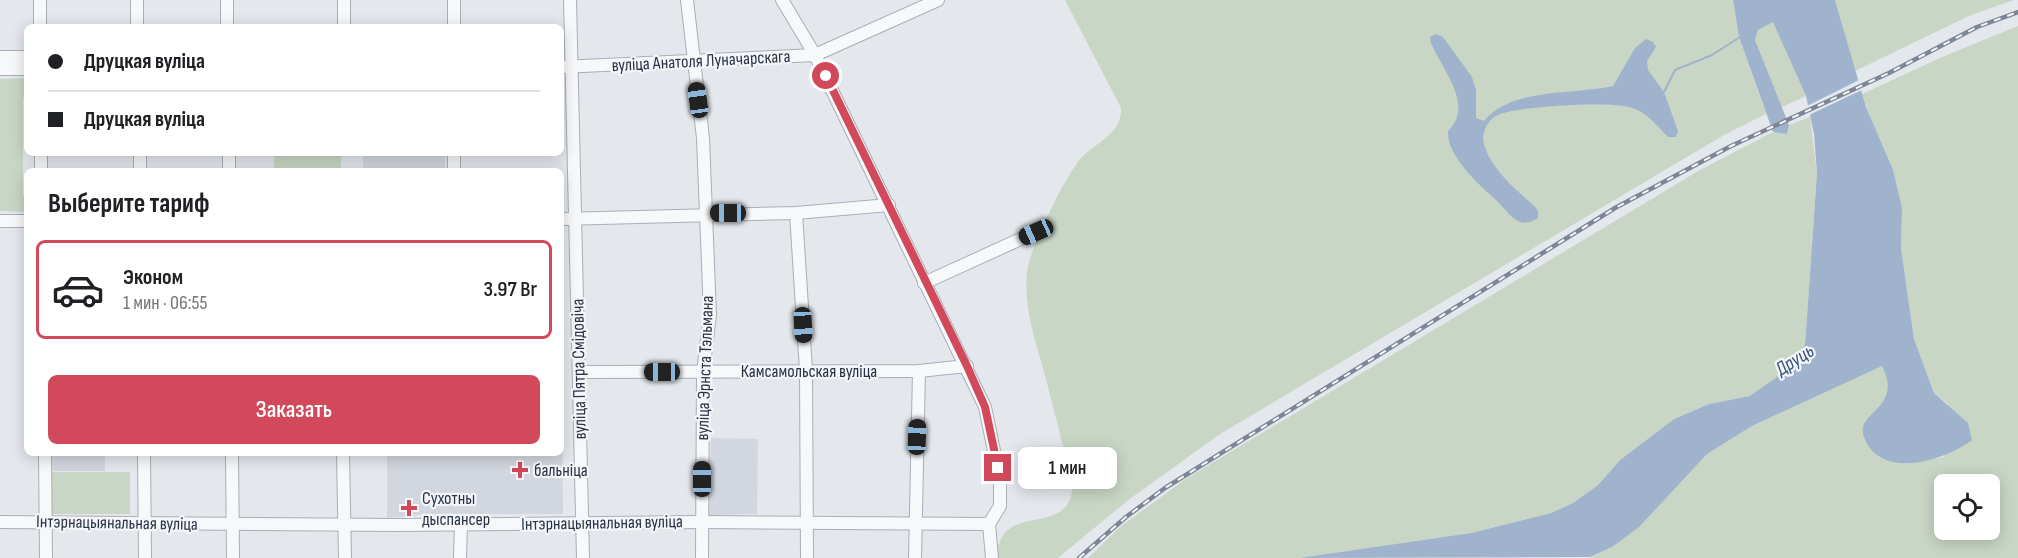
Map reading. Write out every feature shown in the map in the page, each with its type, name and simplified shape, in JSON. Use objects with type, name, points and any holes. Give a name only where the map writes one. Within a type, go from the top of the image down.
[{"type":"street","points":[[40,0],[40,24]]},
{"type":"street","points":[[137,0],[137,24]]},
{"type":"street","points":[[227,0],[227,24]]},
{"type":"street","points":[[344,0],[344,24]]},
{"type":"street","points":[[454,0],[454,24]]},
{"type":"street","name":"вуліца Пятра Смідовіча","points":[[570,0],[566,67],[575,219],[583,558]]},
{"type":"street","name":"вуліца Эрнста Тэльмана","points":[[687,0],[703,138],[710,315],[703,372],[702,558]]},
{"type":"street","points":[[782,0],[815,55],[985,407],[1000,480],[1000,506],[989,524],[992,558]]},
{"type":"street","name":"вуліца Анатоля Луначарскага","points":[[566,67],[693,63],[815,55],[938,0]]},
{"type":"street","points":[[0,57],[24,57]]},
{"type":"street","points":[[0,69],[24,69]]},
{"type":"street","points":[[564,219],[796,213],[889,205]]},
{"type":"street","points":[[796,213],[806,370],[807,558]]},
{"type":"street","points":[[0,221],[24,221]]},
{"type":"street","points":[[924,283],[1036,232]]},
{"type":"street","name":"Камсамольская вуліца","points":[[579,372],[919,371],[967,366]]},
{"type":"street","points":[[915,558],[919,371]]},
{"type":"street","points":[[45,456],[46,558]]},
{"type":"street","points":[[144,456],[145,558]]},
{"type":"street","points":[[232,456],[233,558]]},
{"type":"street","points":[[343,456],[345,558]]},
{"type":"street","name":"Інтэрнацыянальная вуліца","points":[[0,522],[344,525],[702,522],[989,524]]},
{"type":"street","points":[[460,558],[461,525]]},
{"type":"shaded area","points":[[363,156],[445,156],[445,168],[363,168]]},
{"type":"shaded area","points":[[711,438],[758,439],[757,514],[709,515]]},
{"type":"shaded area","points":[[52,456],[105,456],[105,471],[53,471]]},
{"type":"shaded area","points":[[387,456],[563,456],[563,514],[431,514],[387,518]]},
{"type":"green space","points":[[1065,0],[1733,0],[1739,37],[1766,114],[1724,135],[1220,434],[1127,501],[1058,558],[997,558],[1001,540],[1009,529],[1021,523],[1059,512],[1068,502],[1073,486],[1030,321],[1026,291],[1027,276],[1029,262],[1052,206],[1076,164],[1114,130],[1120,117],[1121,108]]},
{"type":"green space","points":[[1835,0],[2014,0],[1971,15],[1855,71]]},
{"type":"green space","points":[[1773,21],[1806,96],[1780,108],[1755,40],[1758,30]]},
{"type":"green space","points":[[2018,26],[2018,558],[1588,558],[1612,547],[1707,454],[1752,426],[1883,365],[1888,390],[1883,402],[1865,421],[1884,459],[1907,464],[1944,457],[1948,404],[1934,393],[1914,339],[1901,248],[1902,208],[1862,94],[1942,57]]},
{"type":"green space","points":[[24,78],[24,212],[0,211],[0,79]]},
{"type":"green space","points":[[1810,117],[1817,173],[1805,345],[1788,369],[1763,389],[1750,396],[1709,404],[1674,419],[1620,460],[1598,485],[1573,503],[1551,513],[1471,533],[1299,558],[1088,558],[1120,527],[1187,478],[1700,170],[1773,132],[1787,134],[1789,125]]},
{"type":"green space","points":[[274,156],[341,156],[341,168],[274,168]]},
{"type":"green space","points":[[50,472],[130,472],[130,514],[51,514]]},
{"type":"water","name":"Друць","points":[[1733,0],[1835,0],[1866,107],[1893,170],[1902,208],[1901,248],[1914,339],[1934,393],[1968,423],[1972,440],[1946,455],[1914,463],[1898,463],[1884,459],[1872,451],[1864,437],[1863,429],[1866,421],[1883,401],[1887,392],[1887,380],[1882,366],[1752,426],[1707,454],[1639,527],[1612,547],[1590,557],[1299,558],[1471,533],[1551,513],[1573,503],[1598,485],[1620,460],[1674,419],[1709,404],[1750,396],[1788,369],[1805,345],[1817,173],[1814,134],[1806,96],[1773,22],[1758,30],[1755,40],[1789,125],[1787,134],[1773,132],[1739,37]]},
{"type":"water","points":[[1436,34],[1443,37],[1472,77],[1476,90],[1476,118],[1484,121],[1496,110],[1527,97],[1613,86],[1635,48],[1646,39],[1653,42],[1656,47],[1647,61],[1648,70],[1664,92],[1678,131],[1676,137],[1668,137],[1641,112],[1618,105],[1540,107],[1506,112],[1496,116],[1484,132],[1483,140],[1486,151],[1505,178],[1538,211],[1538,218],[1532,221],[1517,221],[1466,171],[1453,151],[1448,131],[1455,121],[1458,110],[1457,99],[1454,87],[1431,43],[1430,37]]},
{"type":"pier","points":[[1861,79],[1864,89],[1807,116],[1805,107]]},
{"type":"waterway","points":[[1664,92],[1675,70],[1712,55],[1740,37]]},
{"type":"railway","points":[[1079,558],[1126,517],[1165,488],[1615,208],[1731,146],[1889,73],[1977,27],[2018,12]]},
{"type":"place","name":"бальніца","points":[[520,470]]},
{"type":"place","name":"Сухотны дыспансер","points":[[409,508]]},
{"type":"route","points":[[826,76],[985,407],[998,468]]}]
